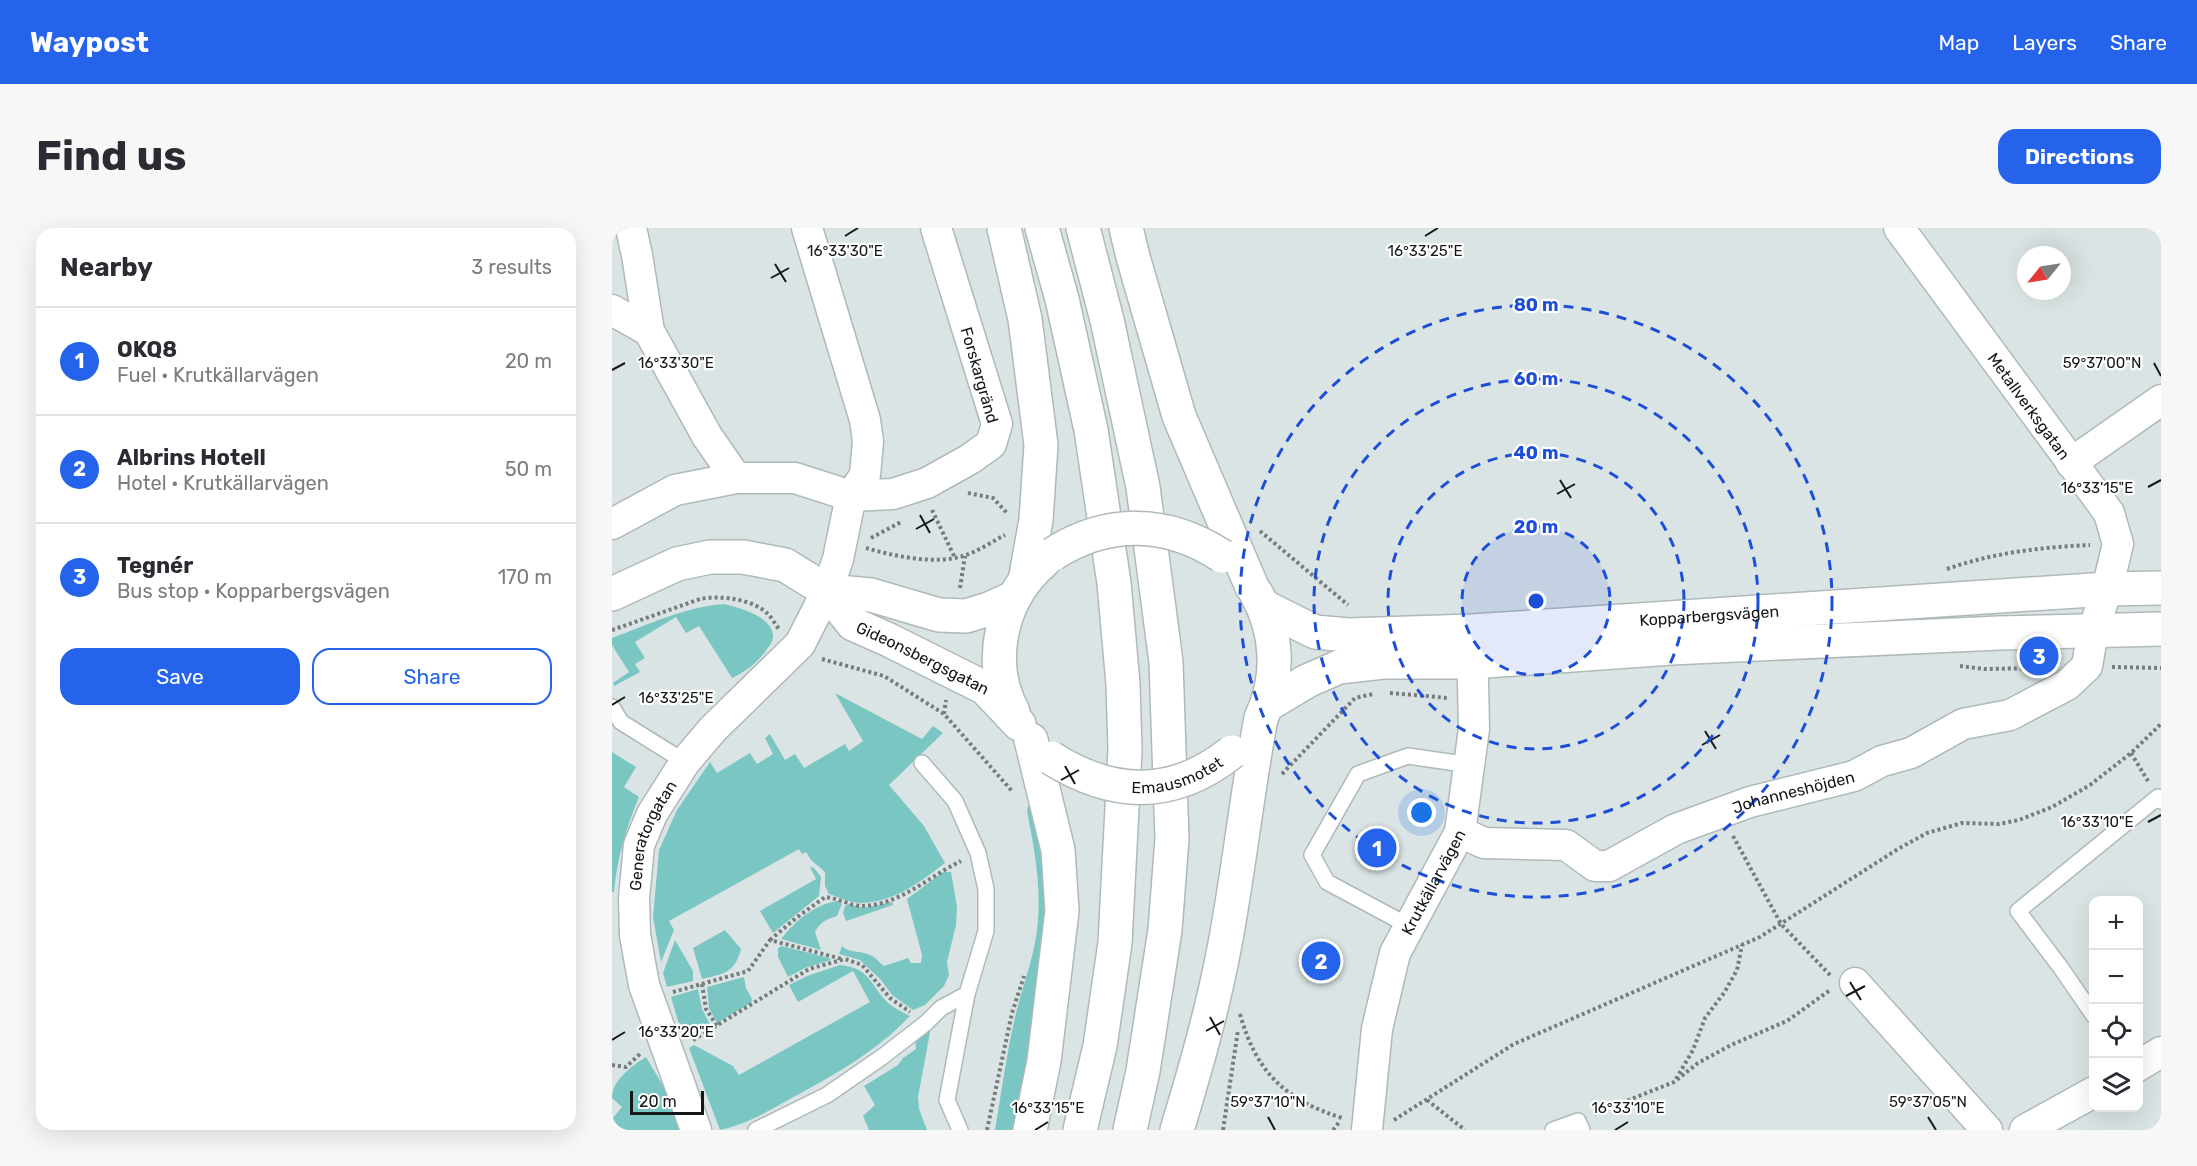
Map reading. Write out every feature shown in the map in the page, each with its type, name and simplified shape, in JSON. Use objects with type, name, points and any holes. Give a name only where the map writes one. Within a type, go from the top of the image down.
[{"type":"main road","points":[[1004,228],[1025,318],[1041,445],[1036,520],[1019,590],[1002,630],[999,661],[1005,693],[1034,741],[1058,850],[1062,911],[1044,1061],[1030,1130]]},
{"type":"main road","points":[[1042,228],[1062,299],[1091,430],[1114,583],[1123,684],[1125,750],[1115,943],[1100,1046],[1080,1130]]},
{"type":"main road","points":[[1083,228],[1107,320],[1143,487],[1166,662],[1172,839],[1165,930],[1143,1071],[1130,1130]]},
{"type":"main road","points":[[1126,228],[1179,416],[1274,640],[1271,690],[1264,711],[1249,780],[1225,943],[1204,1041],[1177,1130]]},
{"type":"main road","points":[[1019,590],[1034,570],[1069,544],[1115,529],[1140,528],[1183,536],[1207,547],[1231,564],[1257,596]]},
{"type":"main road","name":"Gideonsbergsgatan","points":[[612,594],[677,564],[710,557],[743,557],[785,565],[827,591],[853,624],[985,688],[1034,741]]},
{"type":"main road","name":"Kopparbergsvägen","points":[[1264,711],[1307,681],[1339,667],[1383,662],[1472,646],[2107,589],[2161,588]]},
{"type":"main road","name":"Gideonsbergsgatan","points":[[827,591],[870,595],[939,615],[966,616],[989,609],[1019,590]]},
{"type":"main road","name":"Kopparbergsvägen","points":[[1257,596],[1315,632],[1472,646],[1682,648],[1999,633],[2161,629]]},
{"type":"main road","name":"Emausmotet","points":[[1034,741],[1073,772],[1096,782],[1121,787],[1170,784],[1195,776],[1217,764],[1232,752],[1264,711]]},
{"type":"street","points":[[631,228],[650,331],[707,436],[736,478]]},
{"type":"street","points":[[807,228],[865,420],[868,441],[865,475],[851,496],[838,559],[827,591]]},
{"type":"street","name":"Forskargränd","points":[[851,496],[893,494],[927,483],[970,459],[991,444],[997,424],[936,228]]},
{"type":"street","name":"Metallverksgatan","points":[[1899,228],[2109,513],[2118,544],[2107,589],[2093,631]]},
{"type":"street","points":[[612,310],[650,331]]},
{"type":"street","points":[[2071,463],[2161,400]]},
{"type":"street","points":[[612,524],[675,490],[736,478],[795,478],[851,496]]},
{"type":"street","name":"Generatorgatan","points":[[696,1130],[656,1053],[649,998],[623,920],[634,898],[639,845],[652,814],[685,762],[713,729],[800,644],[827,591]]},
{"type":"street","name":"Johanneshöjden","points":[[1460,831],[1484,843],[1566,844],[1595,866],[1609,866],[1676,829],[1750,802],[1854,776],[1882,761],[1911,753],[1963,724],[2010,715],[2059,690],[2087,666],[2093,631]]},
{"type":"street","name":"Krutkällarvägen","points":[[1359,1122],[1395,953],[1460,831],[1474,729],[1472,646]]},
{"type":"street","points":[[1846,983],[1987,1130]]},
{"type":"street","points":[[2143,1063],[2161,1052]]},
{"type":"street","points":[[2025,1130],[2089,1095]]},
{"type":"lane","points":[[612,706],[621,722],[685,762]]},
{"type":"lane","points":[[1409,926],[1327,882],[1311,855],[1358,774],[1408,756],[1470,765]]},
{"type":"lane","points":[[922,763],[955,801],[978,853],[986,889],[986,931],[967,994],[947,1100],[960,1130]]},
{"type":"lane","points":[[2089,1009],[2018,911],[2160,799]]},
{"type":"lane","points":[[756,1130],[827,1095],[926,1023],[941,1008],[967,994]]},
{"type":"lane","points":[[1553,1130],[1580,1125]]},
{"type":"path","points":[[964,493],[993,498],[1008,513],[1011,522]]},
{"type":"path","points":[[928,501],[955,558]]},
{"type":"path","points":[[1224,519],[1242,515],[1346,605]]},
{"type":"path","points":[[841,544],[921,559],[955,558],[965,556],[1014,530]]},
{"type":"path","points":[[612,630],[700,599],[728,597],[760,608],[769,614],[779,630],[818,657],[884,676],[944,714],[1017,796]]},
{"type":"path","points":[[1280,776],[1354,698],[1383,692],[1456,699],[1474,698]]},
{"type":"path","points":[[1332,1130],[1359,1122],[1392,1122],[1514,1044],[1760,937],[1927,833],[1962,824],[1999,824],[2052,807],[2090,785],[2131,753],[2161,724]]},
{"type":"path","points":[[2131,753],[2160,799]]},
{"type":"path","points":[[1580,1125],[1674,1082],[1698,1063],[1731,1045],[1787,1021],[1846,983],[1781,924],[1721,813]]},
{"type":"path","points":[[649,998],[747,971],[770,940],[825,897],[837,898],[860,906],[888,901],[918,889],[942,870],[978,853]]},
{"type":"path","points":[[770,940],[862,965],[890,998],[926,1023]]},
{"type":"path","points":[[1674,1082],[1693,1050],[1705,1018],[1724,993],[1737,970],[1742,945]]},
{"type":"path","points":[[612,1065],[626,1067],[717,1026],[809,969],[845,959]]},
{"type":"path","points":[[987,1130],[1012,1013],[1026,968]]},
{"type":"path","points":[[702,984],[706,1009],[717,1026]]},
{"type":"path","points":[[1223,1130],[1240,1013],[1245,1034],[1255,1056],[1277,1084],[1303,1102],[1359,1122]]},
{"type":"path","points":[[1427,1100],[1464,1130]]},
{"type":"shaded area","points":[[724,604],[754,614],[771,628],[772,642],[750,667],[732,678],[699,626],[686,633],[676,617],[635,642],[645,658],[635,664],[640,672],[614,686],[613,683],[629,672],[612,645],[612,638],[681,612]]},
{"type":"shaded area","points":[[835,693],[922,739],[933,726],[943,733],[889,785],[924,826],[945,863],[896,895],[873,902],[857,903],[829,894],[825,886],[825,872],[811,860],[806,852],[802,854],[799,849],[669,921],[674,930],[661,962],[653,917],[659,850],[677,810],[710,762],[717,773],[750,753],[757,764],[773,754],[765,738],[770,734],[785,760],[795,754],[804,768],[845,744],[849,751],[863,741]]},
{"type":"shaded area","points":[[612,752],[636,767],[624,787],[639,797],[623,843],[614,892],[612,892]]},
{"type":"shaded area","points":[[1037,802],[1046,861],[1047,924],[1021,1130],[995,1130],[1013,1024],[1033,954],[1037,931],[1038,879],[1027,811],[1028,806]]},
{"type":"shaded area","points":[[810,867],[814,868],[821,877],[819,896],[773,933],[760,911],[816,879]]},
{"type":"shaded area","points":[[943,872],[951,872],[957,907],[956,925],[947,962],[949,975],[944,986],[925,1005],[913,1010],[892,995],[881,980],[860,960],[839,954],[842,946],[872,956],[884,966],[908,958],[911,963],[921,963],[922,955],[907,899]]},
{"type":"shaded area","points":[[838,901],[842,904],[837,916],[824,921],[815,932],[821,950],[781,939],[806,914]]},
{"type":"shaded area","points":[[892,902],[893,905],[846,921],[843,913],[845,906],[849,904],[863,908]]},
{"type":"shaded area","points":[[725,930],[741,949],[738,957],[732,968],[716,976],[702,979],[693,948]]},
{"type":"shaded area","points":[[675,940],[693,971],[693,981],[667,987],[663,973]]},
{"type":"shaded area","points":[[782,946],[831,960],[805,968],[788,977],[778,957],[778,948]]},
{"type":"shaded area","points":[[840,965],[857,969],[863,973],[886,1001],[910,1016],[883,1041],[837,1073],[755,1118],[720,1130],[689,1048],[694,1045],[733,1066],[739,1075],[870,1002],[853,971],[798,1002],[789,985],[807,976]]},
{"type":"shaded area","points":[[744,977],[746,988],[752,999],[751,1003],[717,1023],[709,1008],[707,987]]},
{"type":"shaded area","points":[[698,989],[702,1009],[711,1026],[687,1039],[678,1021],[671,997]]},
{"type":"shaded area","points":[[931,1027],[918,1097],[919,1109],[927,1130],[869,1130],[863,1116],[875,1105],[864,1086],[898,1065],[903,1058],[916,1049],[915,1037]]},
{"type":"shaded area","points":[[646,1057],[668,1094],[680,1130],[612,1130],[612,1119],[622,1107],[612,1098],[615,1085],[629,1069]]},
{"type":"place","name":"Tegnér","points":[[2039,656]]},
{"type":"place","name":"OKQ8","points":[[1377,848]]},
{"type":"place","name":"Albrins Hotell","points":[[1321,961]]}]
